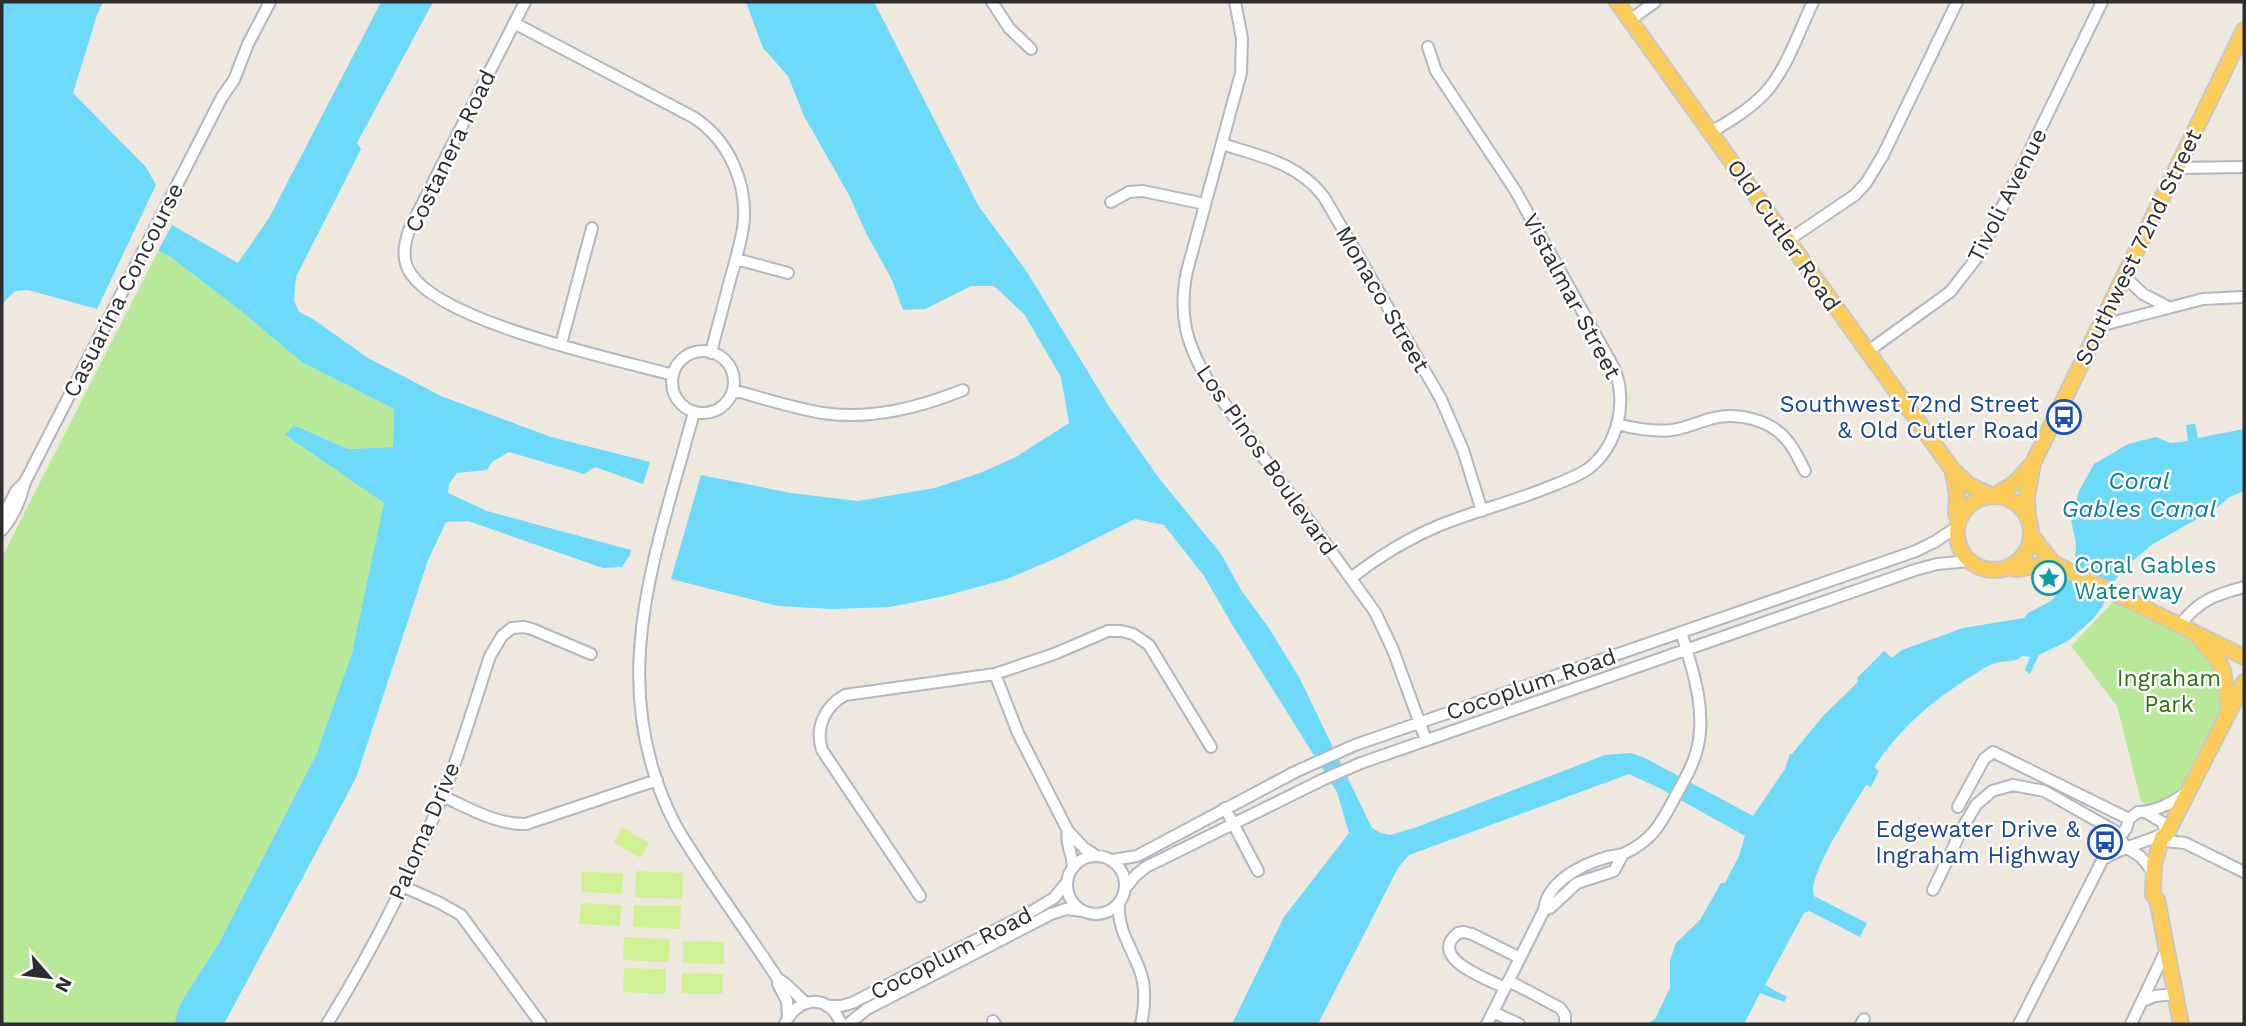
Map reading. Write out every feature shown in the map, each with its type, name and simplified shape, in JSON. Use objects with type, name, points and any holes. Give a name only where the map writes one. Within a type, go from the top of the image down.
[{"type":"main road","name":"Old Cutler Road","points":[[1617,2],[1952,469],[1969,485],[1993,496]]},
{"type":"main road","name":"Southwest 72nd Street","points":[[2028,518],[2027,489],[2033,463],[2244,30]]},
{"type":"main road","name":"Southwest 72nd Street","points":[[1993,496],[2011,486],[2033,463]]},
{"type":"main road","name":"Old Cutler Road","points":[[1952,469],[1959,523]]},
{"type":"main road","points":[[1993,496],[2012,501],[2028,518],[2031,535],[2025,552],[2008,567],[1986,569],[1969,561],[1959,544],[1959,523],[1973,503],[1993,496]]},
{"type":"main road","points":[[2031,535],[2059,565],[2244,657]]},
{"type":"main road","points":[[2008,567],[2017,569],[2030,565],[2059,565]]},
{"type":"main road","points":[[2197,634],[2223,670],[2229,712]]},
{"type":"main road","points":[[2181,1024],[2157,899],[2160,867],[2167,836],[2244,682]]},
{"type":"main road","points":[[2157,899],[2153,895],[2153,872],[2162,837],[2167,836]]},
{"type":"street","name":"Casuarina Concourse","points":[[2,530],[222,97],[222,88],[234,63],[248,44],[270,2]]},
{"type":"street","name":"Costanera Road","points":[[525,2],[410,228],[405,244],[406,262],[416,280],[440,299],[500,326],[673,375]]},
{"type":"street","points":[[992,2],[1009,28],[1031,49]]},
{"type":"street","name":"Los Pinos Boulevard","points":[[1235,2],[1242,38],[1241,73],[1182,297],[1183,316],[1190,345],[1216,392],[1375,612],[1389,639],[1426,740]]},
{"type":"street","points":[[1630,20],[1655,2]]},
{"type":"street","points":[[1712,132],[1744,111],[1769,89],[1814,2]]},
{"type":"street","points":[[1787,241],[1855,195],[1866,183],[1883,155],[1957,2]]},
{"type":"street","name":"Tivoli Avenue","points":[[1867,352],[1950,292],[1979,255],[2102,2]]},
{"type":"street","points":[[514,23],[693,117],[713,132],[732,160],[743,194],[743,228],[711,353]]},
{"type":"street","name":"Vistalmar Street","points":[[1351,578],[1385,553],[1416,536],[1545,489],[1583,472],[1603,453],[1618,424],[1620,391],[1614,368],[1515,190],[1436,71],[1428,47]]},
{"type":"street","name":"Monaco Street","points":[[1222,144],[1288,166],[1308,179],[1324,197],[1441,399],[1463,450],[1482,511]]},
{"type":"street","points":[[2177,168],[2244,167]]},
{"type":"street","points":[[1111,202],[1129,192],[1143,191],[1205,204]]},
{"type":"street","points":[[561,344],[592,228]]},
{"type":"street","points":[[736,259],[788,273]]},
{"type":"street","points":[[2124,276],[2138,291],[2168,307]]},
{"type":"street","points":[[2099,326],[2203,299],[2244,297]]},
{"type":"street","points":[[711,353],[727,363],[732,371],[733,390],[729,399],[714,411],[694,412],[676,398],[673,375],[684,358],[692,354],[711,353]]},
{"type":"street","points":[[733,390],[830,414],[898,411],[963,390]]},
{"type":"street","points":[[694,412],[653,565],[640,641],[639,700],[645,736],[657,780],[688,845],[778,979],[806,1003]]},
{"type":"street","points":[[1618,424],[1641,430],[1663,431],[1724,416],[1751,419],[1784,436],[1805,471]]},
{"type":"street","name":"Casuarina Concourse","points":[[2,519],[16,491],[25,482]]},
{"type":"street","name":"Cocoplum Road","points":[[1113,860],[1137,856],[1315,762],[1355,745],[1916,551],[1936,541],[1959,523]]},
{"type":"street","name":"Cocoplum Road","points":[[1119,904],[1126,887],[1146,867],[1361,763],[1932,565],[1969,561]]},
{"type":"street","points":[[2180,625],[2203,601],[2244,587]]},
{"type":"street","name":"Paloma Drive","points":[[327,1024],[374,942],[402,886],[442,796],[497,642],[506,631],[524,627],[591,654]]},
{"type":"street","points":[[920,896],[826,758],[820,743],[821,723],[826,711],[835,702],[851,694],[995,674],[1054,654],[1108,631],[1121,631],[1133,634],[1149,645],[1211,747]]},
{"type":"street","points":[[1487,1024],[1550,896],[1567,876],[1605,856],[1623,854],[1654,833],[1692,765],[1698,748],[1700,722],[1696,685],[1681,632]]},
{"type":"street","points":[[995,674],[1018,733],[1068,831],[1084,848],[1095,855],[1113,860],[1123,872],[1126,887]]},
{"type":"street","points":[[1958,807],[1984,759],[1993,752],[2129,838],[2141,842],[2167,836],[2244,872]]},
{"type":"street","points":[[442,796],[491,817],[526,824],[657,780]]},
{"type":"street","points":[[1933,890],[1972,811],[1986,794],[2002,787],[2020,785],[2044,791],[2141,842]]},
{"type":"street","points":[[2147,813],[2168,805],[2187,793]]},
{"type":"street","points":[[1225,808],[1258,871]]},
{"type":"street","points":[[2019,1024],[2103,860],[2138,812],[2147,813],[2162,822],[2167,836]]},
{"type":"street","points":[[1068,831],[1066,838],[1073,867]]},
{"type":"street","points":[[2123,833],[2153,872]]},
{"type":"street","points":[[1545,910],[1577,883],[1614,871],[1623,854]]},
{"type":"street","points":[[1073,867],[1095,855]]},
{"type":"street","name":"Cocoplum Road","points":[[827,1006],[852,1003],[1017,919],[1054,898],[1067,883],[1073,867]]},
{"type":"street","points":[[1067,883],[1070,899],[1082,911]]},
{"type":"street","points":[[402,886],[461,915],[541,1024]]},
{"type":"street","points":[[1095,914],[1104,913],[1119,904]]},
{"type":"street","points":[[1119,904],[1118,917],[1142,980],[1144,1008],[1140,1024]]},
{"type":"street","name":"Cocoplum Road","points":[[848,1024],[867,1009],[1051,915],[1066,909],[1095,914]]},
{"type":"street","points":[[1095,914],[1108,920],[1125,940]]},
{"type":"street","points":[[1520,958],[1468,932],[1458,933],[1450,943],[1448,951],[1454,961],[1560,1008],[1565,1015],[1565,1024]]},
{"type":"street","points":[[2131,1024],[2166,950]]},
{"type":"street","points":[[778,979],[786,1001],[786,1020]]},
{"type":"street","points":[[2144,998],[2173,987]]},
{"type":"street","points":[[786,1020],[793,1010],[814,1002],[834,1011],[841,1024]]},
{"type":"street","points":[[1493,1012],[1519,1024]]},
{"type":"green space","points":[[158,251],[169,256],[241,311],[303,363],[394,409],[393,447],[348,449],[295,425],[286,436],[385,503],[352,653],[316,755],[219,943],[180,1004],[174,1024],[2,1024],[2,557]]},
{"type":"green space","name":"Ingraham Park","points":[[2114,601],[2196,643],[2214,660],[2223,704],[2180,790],[2167,801],[2150,806],[2141,802],[2117,706],[2071,646]]},
{"type":"green space","points":[[622,827],[649,843],[640,858],[614,842]]},
{"type":"green space","points":[[636,871],[683,873],[682,899],[635,897]]},
{"type":"green space","points":[[582,872],[623,873],[622,894],[581,892]]},
{"type":"green space","points":[[581,903],[621,905],[620,926],[579,924]]},
{"type":"green space","points":[[634,905],[681,906],[680,929],[633,927]]},
{"type":"green space","points":[[624,937],[670,939],[669,962],[623,960]]},
{"type":"green space","points":[[683,941],[724,942],[724,964],[683,963]]},
{"type":"green space","points":[[624,968],[666,969],[665,994],[623,992]]},
{"type":"green space","points":[[682,973],[723,974],[722,994],[681,993]]},
{"type":"water","points":[[2,2],[103,2],[73,93],[146,167],[156,185],[97,309],[28,290],[15,291],[2,304]]},
{"type":"water","points":[[381,2],[433,2],[357,143],[361,149],[296,277],[294,301],[299,312],[368,358],[441,396],[551,437],[650,462],[643,484],[595,467],[584,474],[509,452],[492,462],[487,470],[457,473],[449,484],[448,493],[487,511],[631,550],[630,555],[622,567],[603,568],[468,521],[446,522],[428,560],[356,778],[224,1024],[174,1024],[180,1004],[219,943],[316,755],[352,653],[384,503],[285,435],[294,425],[348,449],[393,447],[394,409],[303,363],[241,311],[169,256],[158,251],[172,225],[238,263],[269,218]]},
{"type":"water","name":"Coral Gables Canal","points":[[746,2],[874,2],[978,205],[1027,272],[1110,408],[1158,477],[1221,554],[1241,590],[1269,628],[1299,677],[1372,828],[1381,833],[1390,835],[1417,827],[1605,755],[1631,753],[1753,816],[1785,769],[1790,754],[1884,651],[1892,658],[1902,650],[1963,628],[2024,618],[2051,601],[2062,588],[2075,561],[2076,543],[2071,520],[2079,491],[2094,464],[2128,444],[2156,437],[2170,443],[2188,441],[2186,425],[2195,424],[2198,438],[2244,429],[2244,491],[2153,544],[2130,563],[2114,581],[2103,606],[2093,619],[2068,641],[2039,655],[2030,674],[2025,670],[2030,657],[2022,656],[1988,666],[1940,698],[1899,735],[1875,766],[1879,771],[1871,787],[1866,785],[1832,841],[1813,887],[1814,896],[1867,923],[1860,937],[1809,911],[1804,913],[1765,985],[1787,997],[1784,1002],[1760,993],[1744,1024],[1646,1024],[1655,1019],[1670,988],[1670,960],[1676,943],[1700,920],[1721,883],[1725,883],[1739,856],[1745,836],[1629,774],[1409,855],[1398,868],[1318,1024],[1232,1024],[1284,917],[1349,833],[1337,792],[1204,576],[1164,525],[1135,519],[1007,579],[945,596],[890,607],[832,609],[778,606],[671,579],[701,475],[791,493],[858,501],[935,488],[980,473],[1016,457],[1069,423],[1061,377],[1024,314],[994,286],[971,286],[925,309],[903,310],[892,280],[849,195],[804,116],[788,76],[763,48]]},
{"type":"place","name":"Southwest 72nd Street & Old Cutler Road","points":[[2064,417]]},
{"type":"place","name":"Coral Gables Waterway","points":[[2049,578]]},
{"type":"place","name":"Edgewater Drive & Ingraham Highway","points":[[2105,842]]}]
